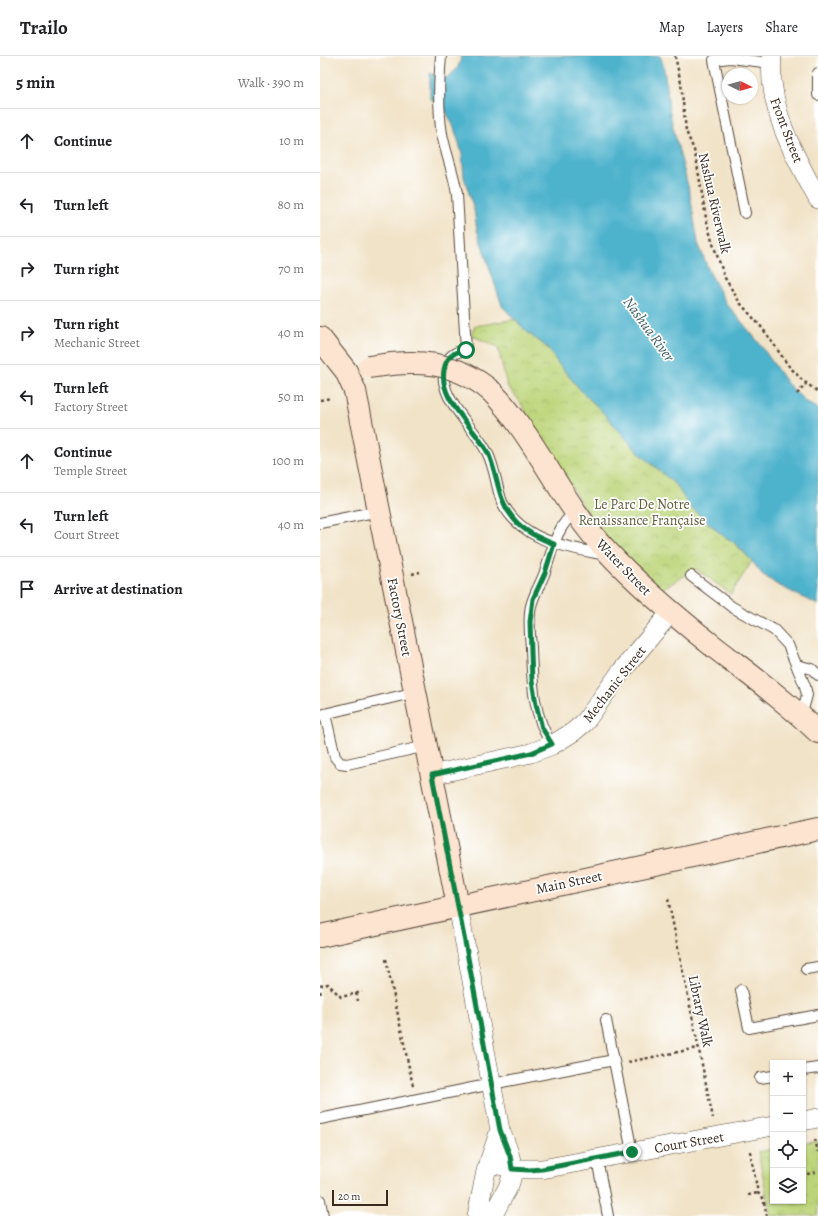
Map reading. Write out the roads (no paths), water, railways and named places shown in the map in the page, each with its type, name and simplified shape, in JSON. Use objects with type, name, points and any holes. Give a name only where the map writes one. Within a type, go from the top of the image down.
[{"type":"main road","name":"Factory Street","points":[[320,338],[346,371],[355,391],[458,906]]},
{"type":"main road","name":"Water Street","points":[[346,371],[408,362],[436,364],[452,368],[472,377],[492,392],[512,415],[589,530],[612,557],[640,585],[671,612],[818,732]]},
{"type":"main road","name":"Main Street","points":[[320,936],[818,829]]},
{"type":"street","name":"Front Street","points":[[772,59],[773,92],[779,117],[796,158],[818,199]]},
{"type":"street","name":"Mechanic Street","points":[[432,775],[531,753],[552,744],[573,732],[585,722],[620,673],[671,612]]},
{"type":"street","points":[[458,906],[500,1130],[510,1156],[512,1169],[509,1185],[498,1203],[493,1216]]},
{"type":"street","points":[[806,1120],[818,1118]]},
{"type":"street","name":"Court Street","points":[[488,1163],[512,1169],[542,1169],[770,1127]]},
{"type":"street","points":[[477,1216],[488,1163],[500,1130]]},
{"type":"lane","points":[[441,56],[440,111],[442,132],[457,194],[466,350],[453,354],[447,362],[444,378],[445,388],[450,399],[487,452],[500,496],[506,508],[517,522],[526,530],[554,544],[612,557]]},
{"type":"lane","points":[[745,213],[714,60],[730,58],[772,59]]},
{"type":"lane","points":[[818,74],[818,95]]},
{"type":"lane","points":[[320,523],[379,511]]},
{"type":"lane","points":[[552,744],[542,728],[536,704],[532,681],[530,622],[533,599],[545,573],[554,544],[562,525],[576,511]]},
{"type":"lane","points":[[691,576],[732,607],[780,635],[791,650],[805,686],[807,695],[806,702],[799,715]]},
{"type":"lane","points":[[797,665],[812,669],[818,675]]},
{"type":"lane","points":[[416,692],[322,714],[335,757],[340,762],[347,764],[426,746]]},
{"type":"lane","points":[[806,969],[818,967]]},
{"type":"lane","points":[[741,990],[749,1028],[818,1015]]},
{"type":"lane","points":[[606,1020],[632,1152]]},
{"type":"lane","points":[[320,1119],[492,1084],[615,1062]]},
{"type":"lane","points":[[806,1070],[818,1068]]},
{"type":"lane","points":[[760,1078],[770,1076]]},
{"type":"lane","points":[[597,1158],[608,1216]]},
{"type":"lane","points":[[320,1200],[323,1216]]},
{"type":"water","name":"Nashua River","points":[[461,56],[660,56],[663,64],[669,109],[690,194],[698,243],[709,271],[726,303],[760,344],[786,382],[807,403],[818,409],[818,605],[776,584],[762,574],[739,547],[722,535],[688,505],[677,486],[636,450],[598,407],[583,393],[557,362],[548,348],[527,332],[502,306],[477,230],[474,210],[464,177],[462,155],[453,125],[442,104],[430,99],[430,73],[443,80],[453,73],[458,67]]},
{"type":"park label","name":"Le Parc De Notre Renaissance Française","points":[[642,512]]}]
